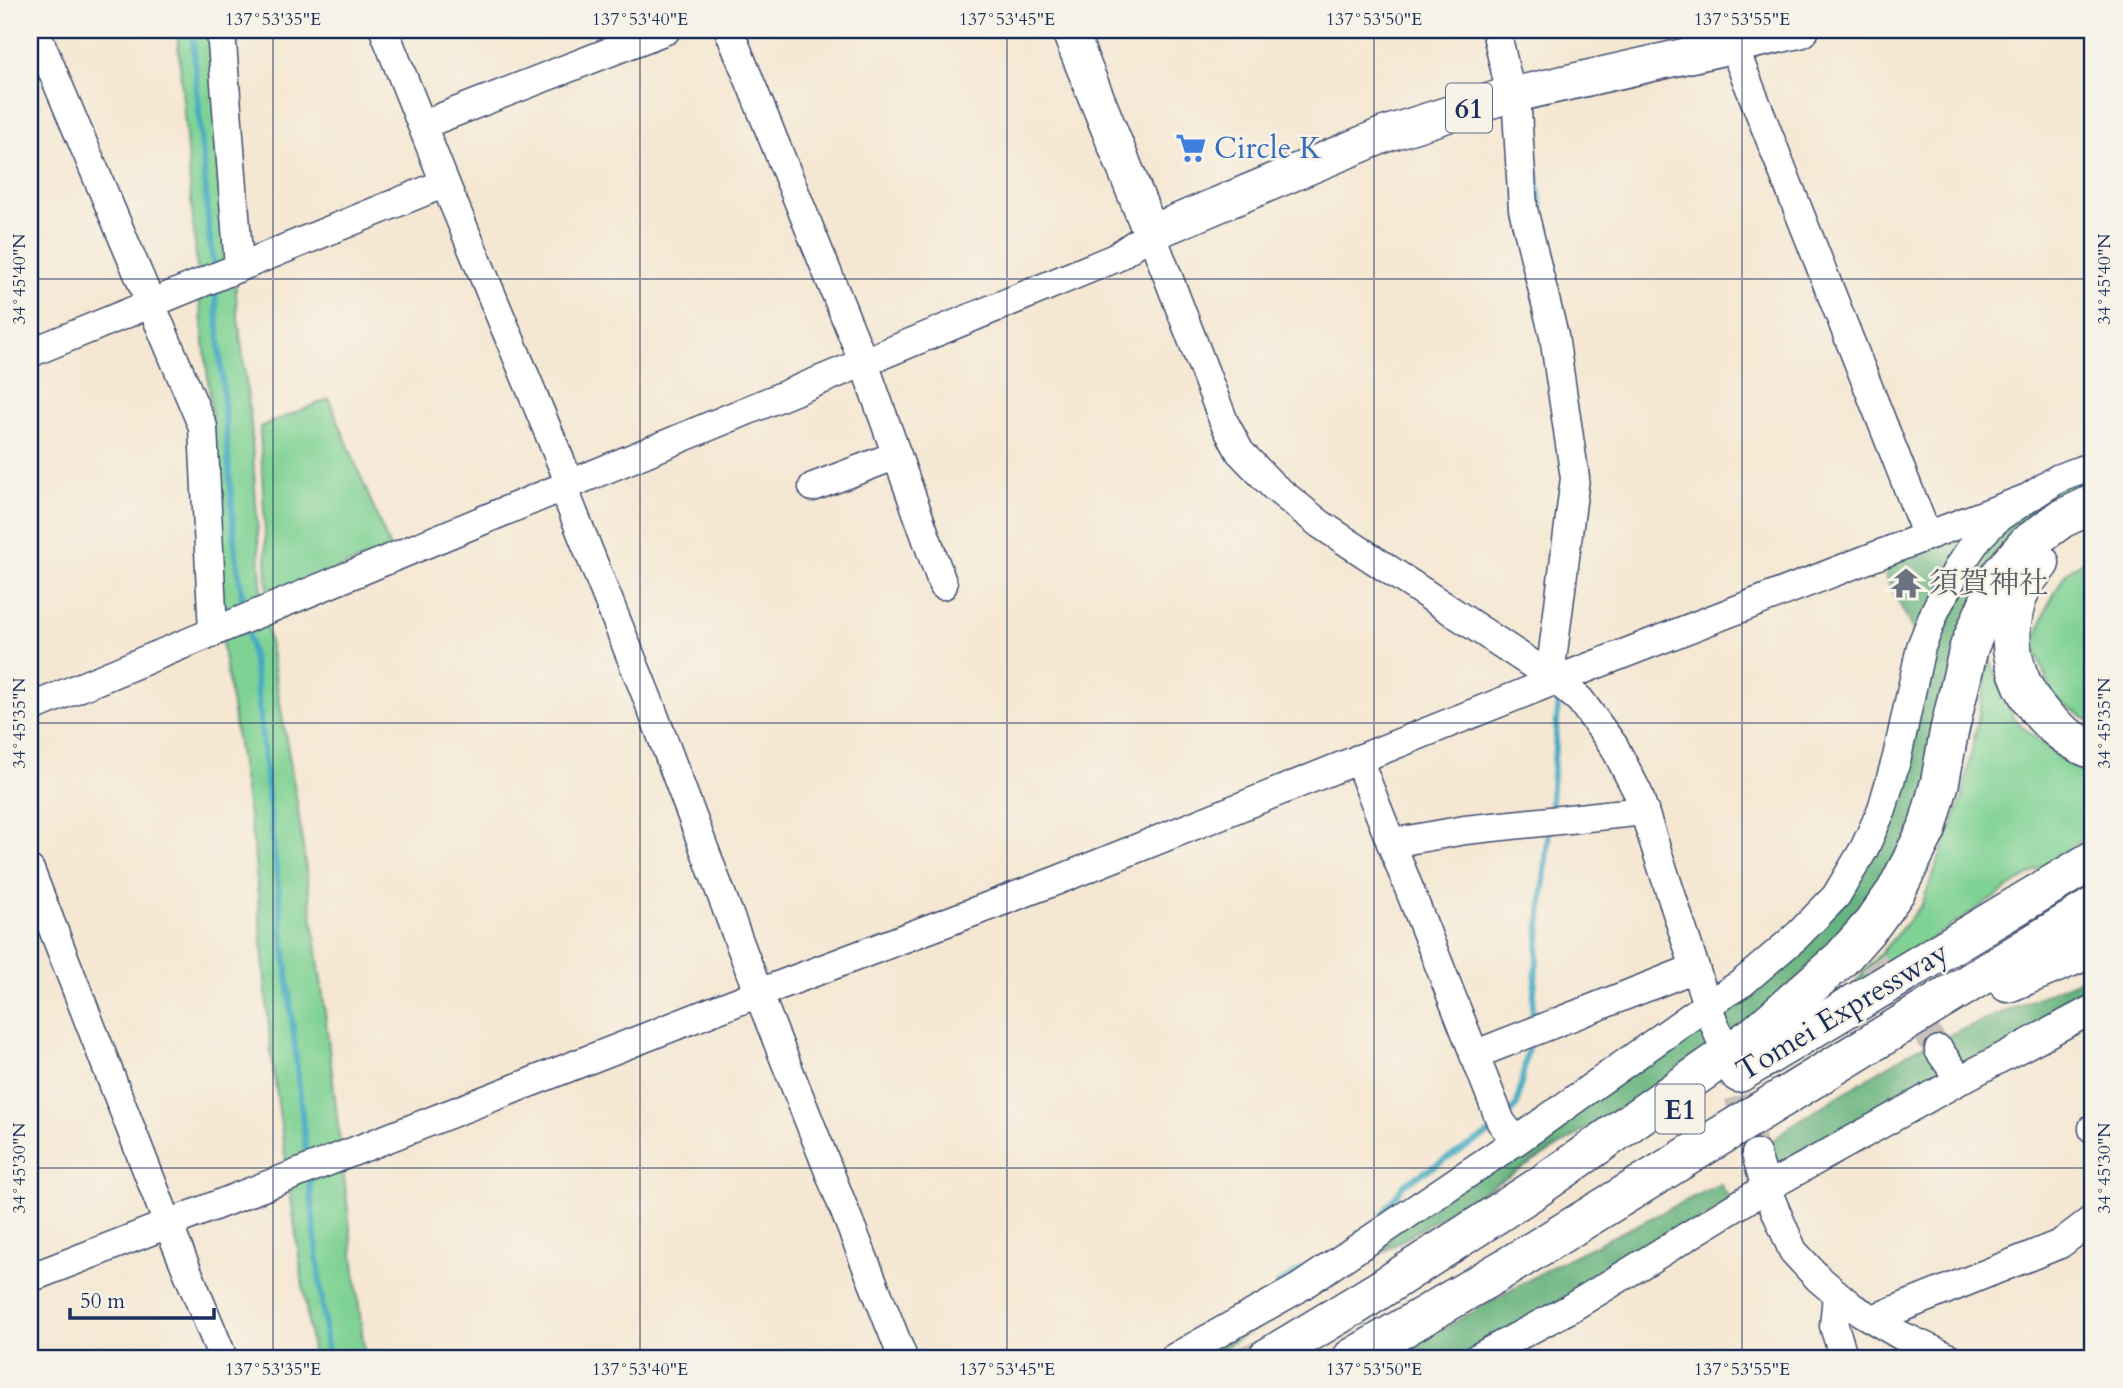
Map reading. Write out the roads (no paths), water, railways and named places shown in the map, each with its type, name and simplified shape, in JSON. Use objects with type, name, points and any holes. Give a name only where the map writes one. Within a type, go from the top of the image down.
[{"type":"highway","points":[[1353,1307],[1537,1188],[1756,1034],[1841,959],[1873,923],[1896,891],[1927,829],[1969,647],[2000,575],[2027,544],[2061,519],[2093,504]]},
{"type":"highway","points":[[2093,526],[2071,537],[2042,561],[2021,587],[2013,614],[2012,650],[2019,677],[2033,705],[2053,726],[2093,750]]},
{"type":"highway","name":"Tomei Expressway","points":[[1249,1342],[1353,1307],[2093,860]]},
{"type":"highway","name":"Tomei Expressway","points":[[1352,1358],[1507,1267],[2093,907]]},
{"type":"highway","points":[[1872,1043],[2057,961],[2093,948]]},
{"type":"main road","points":[[1069,30],[1151,233]]},
{"type":"main road","name":"61","points":[[1151,233],[1386,134],[1513,95],[1724,41],[1801,30]]},
{"type":"street","points":[[35,30],[203,427],[213,632]]},
{"type":"street","points":[[221,30],[239,267]]},
{"type":"street","points":[[384,30],[567,485],[759,993],[903,1358]]},
{"type":"street","points":[[422,125],[666,30]]},
{"type":"street","points":[[729,30],[864,363],[943,586]]},
{"type":"street","points":[[1496,30],[1513,95],[1524,209],[1554,336],[1575,478],[1553,678]]},
{"type":"street","points":[[1724,41],[1927,536]]},
{"type":"street","points":[[30,353],[444,183]]},
{"type":"street","points":[[30,708],[1115,258],[1151,233],[1224,422],[1240,452],[1273,486],[1320,524],[1553,678],[1580,700],[1614,746],[1638,793],[1707,1005],[1722,1043]]},
{"type":"street","points":[[813,488],[897,455]]},
{"type":"street","points":[[1174,1358],[1249,1342],[1297,1289],[1516,1142],[1707,1005],[1742,983],[1798,935],[1836,896],[1864,849],[1882,809],[1897,757],[1921,647],[1936,609],[1959,566],[1979,537],[1999,517],[2059,478],[2093,466]]},
{"type":"street","points":[[30,1278],[759,993],[1070,875],[1553,678],[2025,499]]},
{"type":"street","points":[[1358,759],[1501,1122],[1516,1142]]},
{"type":"street","points":[[1391,843],[1465,830],[1644,811]]},
{"type":"street","points":[[30,870],[223,1358]]},
{"type":"street","points":[[1830,903],[1848,928]]},
{"type":"street","points":[[1474,1055],[1695,968]]},
{"type":"street","points":[[1477,1358],[1569,1309],[1766,1188],[2093,1009]]},
{"type":"street","points":[[1939,1051],[1960,1080]]},
{"type":"street","points":[[1756,1154],[1766,1188],[1793,1251],[1818,1278],[1852,1307],[1950,1358]]},
{"type":"street","points":[[1873,1319],[2060,1244],[2093,1219]]},
{"type":"street","points":[[1838,1294],[1834,1326],[1844,1358]]},
{"type":"waterway","points":[[192,30],[214,268]]},
{"type":"waterway","points":[[1533,147],[1546,247]]},
{"type":"waterway","points":[[215,286],[235,546],[244,610]]},
{"type":"waterway","points":[[247,627],[255,670],[307,1162]]},
{"type":"waterway","points":[[1550,813],[1559,695]]},
{"type":"waterway","points":[[1531,1025],[1549,827]]},
{"type":"waterway","points":[[1508,1115],[1517,1105],[1529,1043]]},
{"type":"waterway","points":[[1380,1218],[1404,1184],[1497,1129]]},
{"type":"waterway","points":[[309,1177],[328,1358]]},
{"type":"waterway","points":[[1278,1284],[1304,1268]]},
{"type":"tunnel","points":[[1848,928],[1939,1050]]},
{"type":"tunnel","points":[[1726,1056],[1756,1154]]},
{"type":"tunnel","points":[[1246,1344],[1251,1358]]},
{"type":"place","name":"Circle K","points":[[1191,148]]},
{"type":"place","name":"須賀神社","points":[[1906,583]]}]
